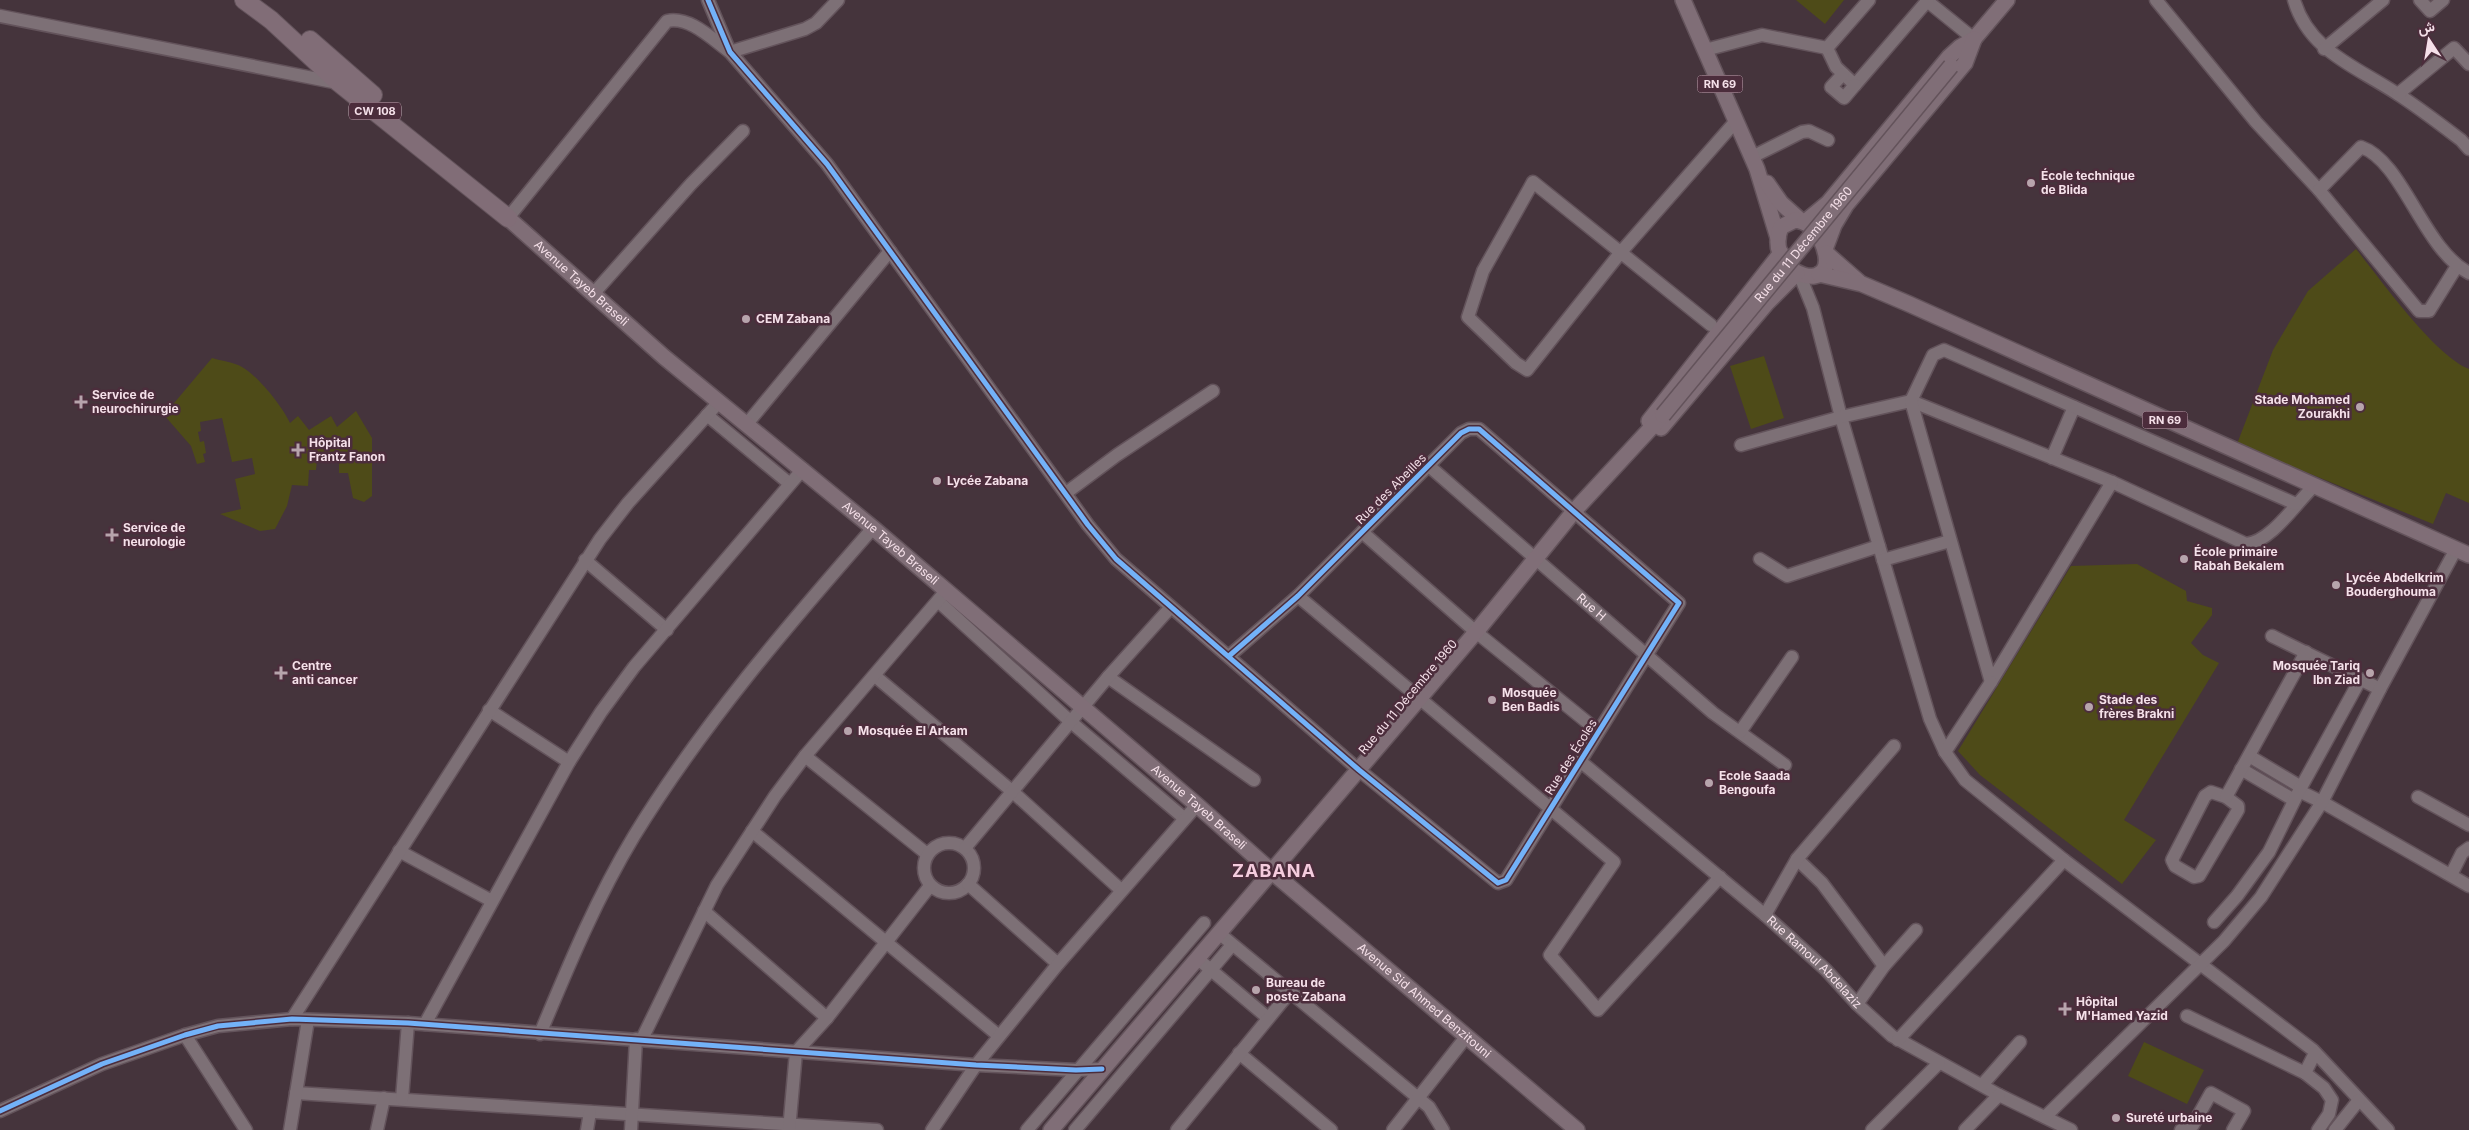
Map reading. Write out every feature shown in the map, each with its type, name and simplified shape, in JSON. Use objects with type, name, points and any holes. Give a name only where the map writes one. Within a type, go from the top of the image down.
[{"type":"highway","name":"CW 108","points":[[244,0],[344,78],[508,218]]},
{"type":"highway","name":"CW 108","points":[[262,0],[344,78]]},
{"type":"main road","name":"Rue du 11 Décembre 1960","points":[[1051,1130],[1476,632],[1575,510],[1634,449],[1663,415],[1951,66],[2008,0]]},
{"type":"main road","name":"RN 69","points":[[1681,2],[1705,50],[1755,162]]},
{"type":"main road","name":"Rue du 11 Décembre 1960","points":[[1803,221],[1828,203],[1949,57],[1960,47],[1974,39]]},
{"type":"main road","name":"Rue du 11 Décembre 1960","points":[[1826,251],[1834,226],[1846,205],[1962,68],[1969,56],[1974,39]]},
{"type":"main road","points":[[1755,162],[1780,203],[1820,237],[1826,251],[1826,265],[1808,275]]},
{"type":"main road","points":[[1755,162],[1786,263],[1808,275],[1862,284]]},
{"type":"main road","name":"Avenue Tayeb Braseli","points":[[508,218],[594,293],[623,321],[718,402],[873,528],[942,596],[1082,708],[1197,805],[1271,871]]},
{"type":"main road","points":[[1780,246],[1784,224],[1803,221]]},
{"type":"main road","name":"Rue du 11 Décembre 1960","points":[[1634,449],[1656,412],[1780,246]]},
{"type":"main road","points":[[1826,251],[1862,284]]},
{"type":"main road","name":"Rue du 11 Décembre 1960","points":[[1634,449],[1668,421],[1750,323],[1808,275]]},
{"type":"main road","name":"RN 69","points":[[1862,284],[2462,552]]},
{"type":"main road","name":"Avenue Sid Ahmed Benzitouni","points":[[1271,871],[1576,1130]]},
{"type":"street","points":[[708,0],[730,52]]},
{"type":"street","points":[[730,52],[805,29],[816,23],[838,0]]},
{"type":"street","points":[[1827,48],[1868,0]]},
{"type":"street","points":[[1843,74],[1832,87],[1844,98],[1927,0],[1974,39]]},
{"type":"street","points":[[2156,0],[2256,122],[2319,190],[2419,311],[2429,311],[2457,266]]},
{"type":"street","points":[[2294,0],[2299,16],[2308,32],[2324,49],[2398,94],[2462,140],[2469,149]]},
{"type":"street","points":[[2324,49],[2382,0]]},
{"type":"street","points":[[2420,0],[2430,11],[2443,0]]},
{"type":"street","points":[[0,16],[344,78]]},
{"type":"street","points":[[508,218],[659,28],[667,21],[677,19],[696,28],[730,52],[827,164],[1088,526],[1116,559],[1359,770]]},
{"type":"street","points":[[696,28],[717,20]]},
{"type":"street","points":[[1705,50],[1762,35],[1827,48]]},
{"type":"street","points":[[1827,48],[1836,67],[1855,85]]},
{"type":"street","points":[[2398,94],[2454,48],[2469,64]]},
{"type":"street","points":[[1711,325],[1621,252],[1533,182],[1483,271],[1468,317],[1516,363],[1527,370],[1621,252],[1736,121]]},
{"type":"street","points":[[594,293],[691,184],[743,131]]},
{"type":"street","points":[[1755,162],[1802,132],[1809,131],[1828,140]]},
{"type":"street","points":[[2319,190],[2361,147],[2371,150],[2392,175],[2444,253],[2457,266],[2469,273]]},
{"type":"street","points":[[746,425],[890,251]]},
{"type":"street","points":[[1808,275],[1813,308],[1841,417],[1930,719],[1945,752],[1965,780],[2064,860],[2201,962],[2315,1053],[2388,1130]]},
{"type":"street","points":[[1991,682],[1910,402],[1933,355],[1944,350],[2296,504]]},
{"type":"street","points":[[1066,493],[1117,455],[1213,391]]},
{"type":"street","points":[[292,1019],[585,560],[628,503],[718,402]]},
{"type":"street","points":[[1741,445],[1841,417],[1910,402],[2112,482],[2246,544],[2255,543],[2267,536],[2314,486]]},
{"type":"street","points":[[2052,458],[2074,407]]},
{"type":"street","points":[[707,415],[790,484]]},
{"type":"street","name":"Rue des Abeilles","points":[[1228,656],[1298,596],[1462,433],[1469,429],[1479,429],[1575,510]]},
{"type":"street","name":"Rue H","points":[[1429,466],[1713,713],[1785,765]]},
{"type":"street","points":[[426,1024],[569,762],[616,690],[802,469]]},
{"type":"street","points":[[1945,752],[1991,682],[2112,482]]},
{"type":"street","name":"Rue des Écoles","points":[[1359,770],[1498,883],[1506,880],[1679,603],[1575,510]]},
{"type":"street","points":[[540,1034],[574,952],[634,836],[711,725],[829,578],[873,528]]},
{"type":"street","points":[[1362,532],[1476,632],[1598,731]]},
{"type":"street","points":[[1883,560],[1950,541]]},
{"type":"street","points":[[1760,559],[1787,576],[1879,546]]},
{"type":"street","points":[[2045,1117],[2224,941],[2261,897],[2322,802],[2380,689],[2462,552]]},
{"type":"street","points":[[585,560],[667,630]]},
{"type":"street","points":[[631,1130],[639,1039],[717,885],[752,831],[805,756],[942,596],[1071,722],[1184,818]]},
{"type":"street","points":[[1298,596],[1614,862],[1550,955],[1598,1010],[1720,877]]},
{"type":"street","points":[[965,848],[1108,677],[1171,607]]},
{"type":"street","points":[[2272,636],[2380,689]]},
{"type":"street","points":[[2226,796],[2306,652]]},
{"type":"street","points":[[1740,732],[1792,657]]},
{"type":"street","points":[[874,676],[1013,792],[1121,890]]},
{"type":"street","points":[[1108,677],[1254,780]]},
{"type":"street","points":[[2214,922],[2237,896],[2269,852],[2298,793],[2360,680]]},
{"type":"street","points":[[488,710],[569,762]]},
{"type":"street","points":[[1765,915],[1797,859],[1894,746]]},
{"type":"street","points":[[805,756],[927,854]]},
{"type":"street","points":[[2249,756],[2298,793]]},
{"type":"street","name":"Rue Ramoul Abdelaziz","points":[[1580,761],[1765,915],[1826,970],[1857,1004],[1898,1040],[2000,1095],[2071,1130]]},
{"type":"street","points":[[2241,769],[2322,802],[2469,886]]},
{"type":"street","points":[[2211,792],[2226,796],[2235,802],[2238,810],[2199,876],[2194,877],[2176,866],[2172,860],[2205,796],[2211,792]]},
{"type":"street","points":[[2418,797],[2469,826]]},
{"type":"street","points":[[932,1130],[976,1065],[999,1036],[1121,890],[1197,805]]},
{"type":"street","points":[[752,831],[999,1036]]},
{"type":"street","points":[[949,842],[965,848],[974,862],[972,878],[968,884],[963,889],[949,893],[930,886],[923,870],[927,854],[933,848],[949,842]]},
{"type":"street","points":[[2451,875],[2462,853],[2469,848]]},
{"type":"street","points":[[399,851],[492,901]]},
{"type":"street","points":[[1797,859],[1822,884],[1884,966]]},
{"type":"street","points":[[1898,1040],[2064,860]]},
{"type":"street","points":[[968,884],[1058,964]]},
{"type":"street","points":[[789,1128],[796,1052],[828,1018],[930,886]]},
{"type":"street","points":[[704,911],[828,1018]]},
{"type":"street","points":[[1027,1130],[1076,1070],[1204,923]]},
{"type":"street","points":[[1857,1004],[1884,966],[1916,930]]},
{"type":"street","points":[[1220,934],[1419,1099],[1434,1114],[1443,1130]]},
{"type":"street","points":[[1075,1130],[1213,970],[1232,945]]},
{"type":"street","points":[[1198,959],[1268,1018]]},
{"type":"street","points":[[1177,1130],[1290,992]]},
{"type":"street","points":[[2187,1016],[2304,1073],[2324,1088],[2332,1100],[2329,1114],[2318,1130]]},
{"type":"street","points":[[0,1111],[102,1064],[185,1035],[218,1026],[292,1019],[426,1024],[976,1065],[1076,1070],[1102,1069]]},
{"type":"street","points":[[290,1130],[308,1020]]},
{"type":"street","points":[[402,1099],[408,1023]]},
{"type":"street","points":[[185,1035],[246,1130]]},
{"type":"street","points":[[1393,1130],[1466,1037]]},
{"type":"street","points":[[1982,1085],[2020,1042]]},
{"type":"street","points":[[1239,1053],[1332,1130]]},
{"type":"street","points":[[2304,1073],[2315,1053]]},
{"type":"street","points":[[1872,1130],[1939,1063]]},
{"type":"street","points":[[1280,1087],[1281,1099],[1318,1130]]},
{"type":"street","points":[[296,1093],[632,1114],[789,1128],[877,1130]]},
{"type":"street","points":[[2181,1130],[2193,1125],[2211,1093],[2244,1111],[2233,1130]]},
{"type":"street","points":[[1965,1130],[2000,1095]]},
{"type":"street","points":[[377,1130],[384,1098]]},
{"type":"street","points":[[2335,1130],[2359,1100]]},
{"type":"street","points":[[587,1130],[590,1112]]},
{"type":"shaded area","points":[[1796,0],[1844,0],[1825,24]]},
{"type":"shaded area","name":"Stade Mohamed Zourakhi","points":[[2356,249],[2424,333],[2455,361],[2469,369],[2469,503],[2446,493],[2433,524],[2237,444],[2273,350],[2308,291]]},
{"type":"shaded area","points":[[1764,356],[1784,418],[1751,429],[1730,366]]},
{"type":"shaded area","points":[[212,358],[235,364],[248,371],[269,392],[290,423],[298,416],[309,430],[331,416],[337,427],[356,411],[372,438],[372,496],[364,502],[353,498],[348,473],[339,473],[339,462],[317,460],[316,470],[309,470],[308,486],[292,485],[287,506],[275,529],[260,531],[220,514],[241,509],[235,479],[255,474],[252,458],[232,462],[222,418],[200,422],[201,431],[198,432],[200,442],[204,441],[206,453],[203,454],[205,462],[197,464],[191,446],[164,415]]},
{"type":"shaded area","name":"Stade des frères Brakni","points":[[2137,564],[2186,591],[2187,601],[2212,608],[2212,615],[2191,643],[2203,655],[2219,663],[2124,820],[2156,840],[2122,884],[1980,775],[1958,751],[2071,566]]},
{"type":"shaded area","points":[[2144,1042],[2204,1070],[2187,1104],[2128,1076]]},
{"type":"cycle path","points":[[708,0],[730,52],[827,164],[1088,525],[1116,559],[1359,770],[1498,883],[1506,880],[1679,603],[1479,429],[1469,429],[1461,433],[1298,596],[1229,656]]},
{"type":"cycle path","points":[[0,1111],[102,1064],[185,1035],[218,1026],[292,1019],[408,1023],[976,1065],[1076,1070],[1102,1069]]},
{"type":"place","name":"École technique de Blida","points":[[2031,183]]},
{"type":"place","name":"CEM Zabana","points":[[746,319]]},
{"type":"place","name":"Service de neurochirurgie","points":[[81,402]]},
{"type":"place","name":"Stade Mohamed Zourakhi","points":[[2360,407]]},
{"type":"place","name":"Hôpital Frantz Fanon","points":[[298,450]]},
{"type":"place","name":"Lycée Zabana","points":[[937,481]]},
{"type":"place","name":"Service de neurologie","points":[[112,535]]},
{"type":"place","name":"École primaire Rabah Bekalem","points":[[2184,559]]},
{"type":"place","name":"Lycée Abdelkrim Bouderghouma","points":[[2336,585]]},
{"type":"place","name":"Centre anti cancer","points":[[281,673]]},
{"type":"place","name":"Mosquée Tariq Ibn Ziad","points":[[2370,673]]},
{"type":"place","name":"Mosquée Ben Badis","points":[[1492,700]]},
{"type":"place","name":"Stade des frères Brakni","points":[[2089,707]]},
{"type":"place","name":"Mosquée El Arkam","points":[[848,731]]},
{"type":"place","name":"Ecole Saada Bengoufa","points":[[1709,783]]},
{"type":"place","name":"Bureau de poste Zabana","points":[[1256,990]]},
{"type":"place","name":"Hôpital M'Hamed Yazid","points":[[2065,1009]]},
{"type":"place","name":"Sureté urbaine","points":[[2116,1118]]},
{"type":"district","name":"ZABANA","points":[[1274,871]]}]
